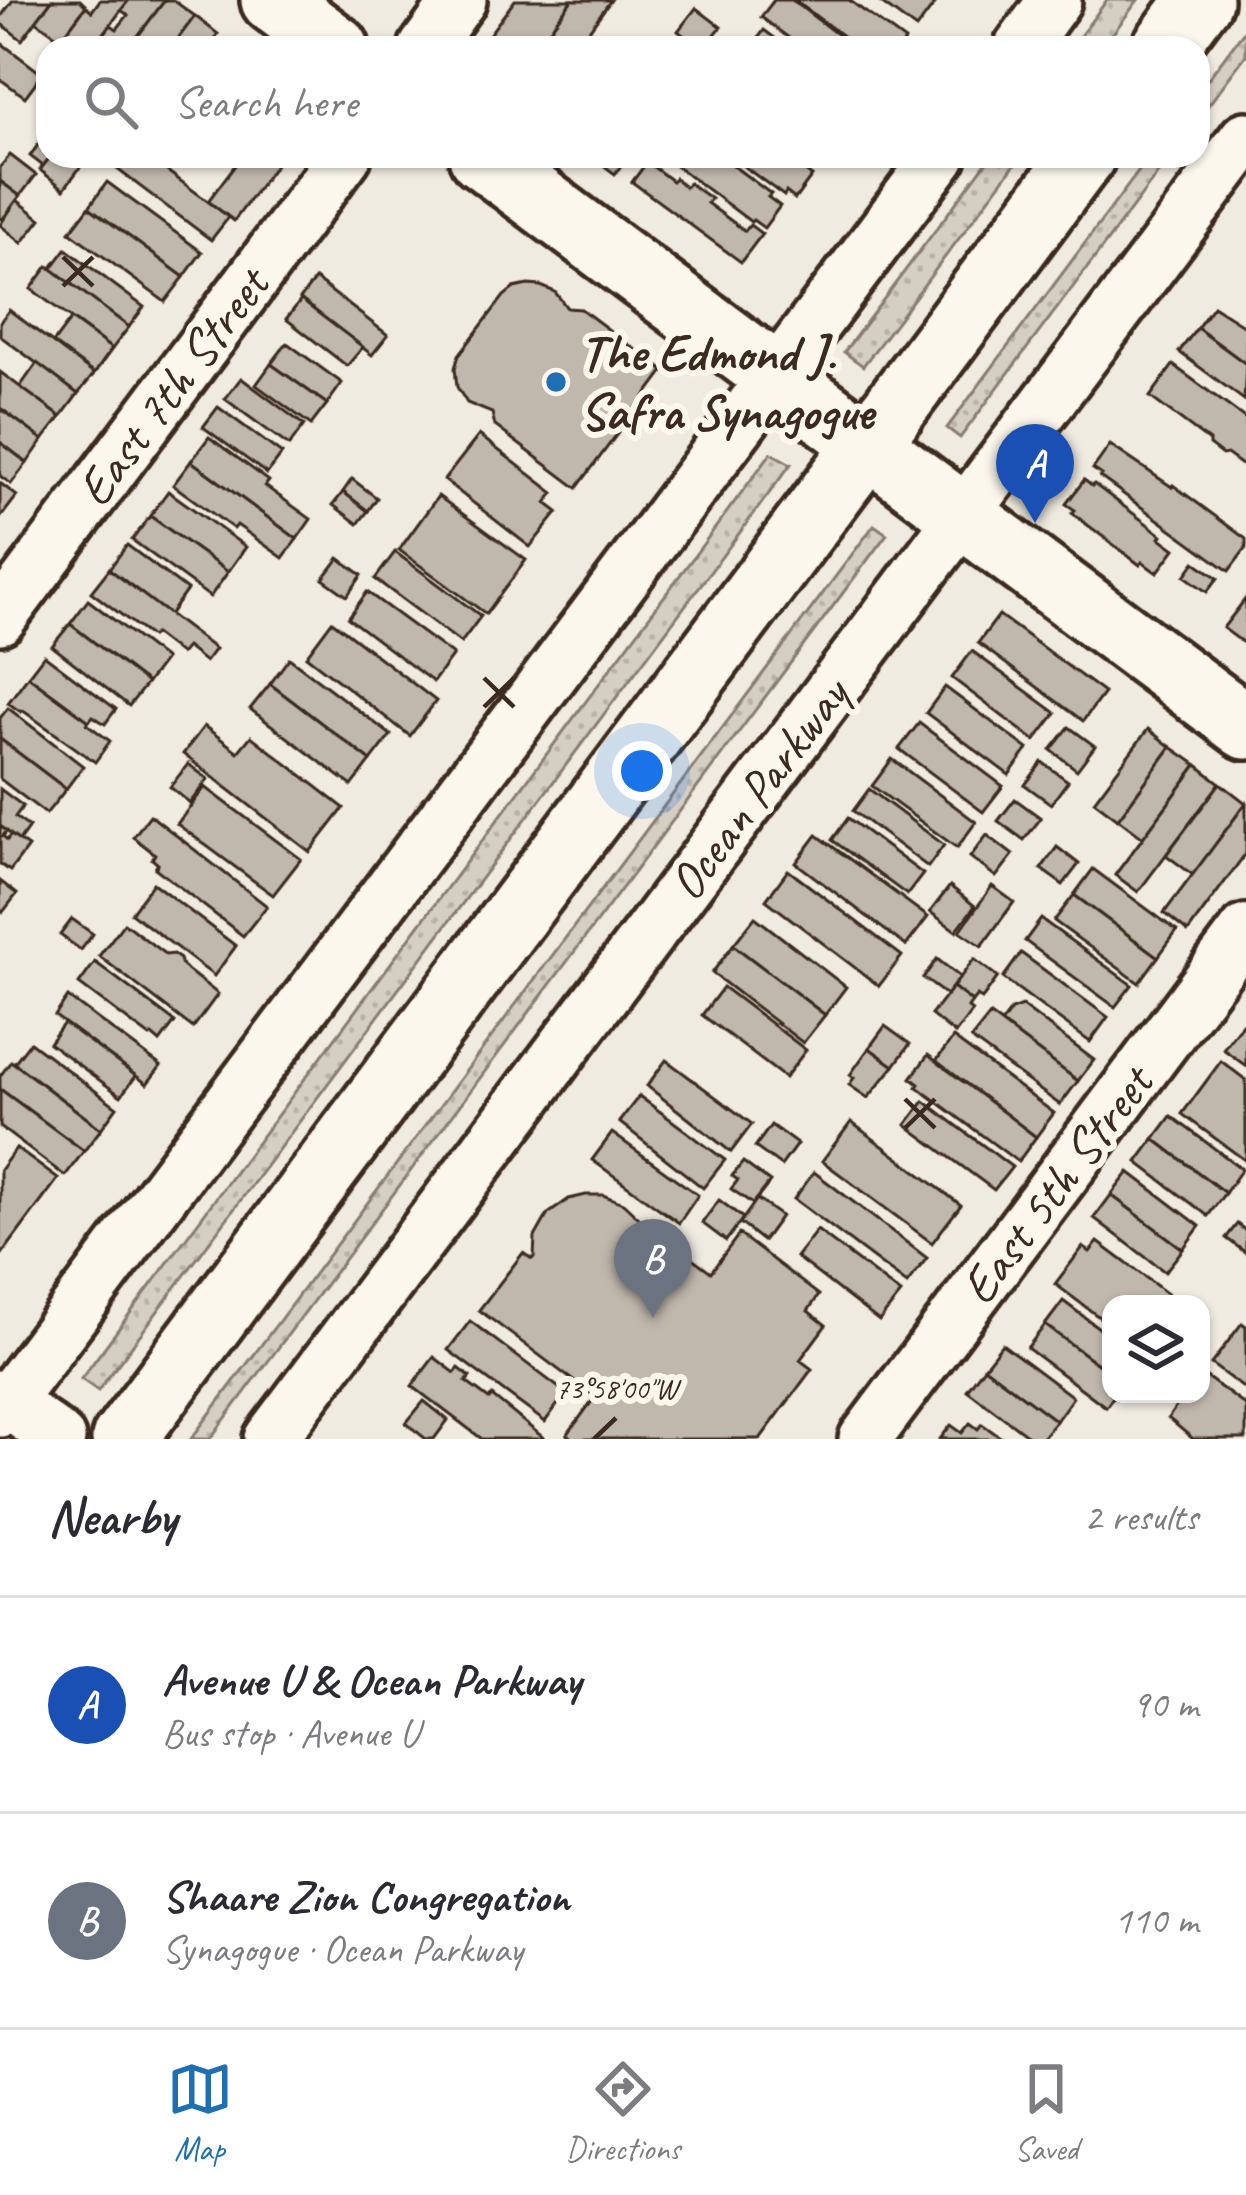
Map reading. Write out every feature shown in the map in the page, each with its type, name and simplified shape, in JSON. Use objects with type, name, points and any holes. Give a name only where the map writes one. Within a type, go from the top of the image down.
[{"type":"main road","points":[[273,0],[321,36]]},
{"type":"main road","points":[[1173,36],[1200,0]]},
{"type":"main road","points":[[497,168],[1246,727]]},
{"type":"main road","points":[[124,1439],[1075,168]]},
{"type":"street","points":[[434,36],[460,0]]},
{"type":"street","points":[[1029,36],[1055,0]]},
{"type":"street","name":"Ocean Parkway","points":[[270,1439],[1246,138]]},
{"type":"street","name":"East 7th Street","points":[[0,619],[336,168]]},
{"type":"street","points":[[58,1439],[2,1403],[931,168]]},
{"type":"street","name":"East 5th Street","points":[[865,1439],[1246,931]]},
{"type":"shaded area","points":[[1107,0],[1138,0],[1111,36],[1080,36]]},
{"type":"shaded area","points":[[1246,28],[1246,55],[1210,103],[1210,76]]},
{"type":"shaded area","points":[[982,168],[1012,168],[863,366],[844,352]]},
{"type":"shaded area","points":[[1141,168],[1162,168],[960,438],[947,428]]},
{"type":"shaded area","points":[[771,453],[791,464],[98,1391],[81,1379]]},
{"type":"shaded area","points":[[874,525],[887,534],[210,1439],[191,1439]]},
{"type":"building","points":[[13,0],[52,0],[22,40],[0,23]]},
{"type":"building","points":[[52,0],[80,0],[86,6],[63,36],[36,21]]},
{"type":"building","points":[[100,0],[129,0],[102,36],[63,36],[86,6],[92,11]]},
{"type":"building","points":[[129,0],[165,0],[138,36],[102,36],[111,25],[117,29],[128,15],[121,10]]},
{"type":"building","points":[[165,0],[173,0],[195,16],[180,36],[138,36]]},
{"type":"building","points":[[515,0],[572,0],[545,36],[488,36]]},
{"type":"building","points":[[572,0],[611,0],[585,36],[545,36]]},
{"type":"building","points":[[774,0],[792,0],[839,36],[786,36],[761,17]]},
{"type":"building","points":[[794,0],[849,0],[898,36],[843,36]]},
{"type":"building","points":[[877,0],[924,0],[934,5],[916,29]]},
{"type":"building","points":[[696,8],[721,27],[714,36],[684,36],[678,31]]},
{"type":"building","points":[[195,16],[218,34],[217,36],[180,36]]},
{"type":"building","points":[[0,42],[36,69],[36,82],[25,97],[0,79]]},
{"type":"building","points":[[10,155],[36,175],[20,196],[0,181],[0,167]]},
{"type":"building","points":[[42,168],[80,168],[64,189]]},
{"type":"building","points":[[163,168],[229,217],[211,240],[117,169]]},
{"type":"building","points":[[233,168],[273,168],[234,221],[208,201]]},
{"type":"building","points":[[642,168],[655,168],[685,187],[689,183],[745,231],[750,225],[762,234],[741,262],[632,182]]},
{"type":"building","points":[[679,168],[736,168],[771,194],[768,197],[780,206],[764,228]]},
{"type":"building","points":[[746,168],[801,168],[812,176],[795,199],[786,192],[784,196]]},
{"type":"building","points":[[0,181],[20,196],[2,220],[0,218]]},
{"type":"building","points":[[107,182],[202,252],[184,277],[89,207]]},
{"type":"building","points":[[17,200],[41,219],[22,243],[0,225]]},
{"type":"building","points":[[89,207],[184,277],[165,302],[70,232]]},
{"type":"building","points":[[66,249],[144,307],[129,327],[51,269]]},
{"type":"building","points":[[48,266],[129,327],[112,349],[31,289]]},
{"type":"building","points":[[315,279],[388,335],[372,355],[300,299]]},
{"type":"building","name":"The Edmond J. Safra Synagogue","points":[[528,285],[555,292],[567,308],[581,309],[664,371],[577,488],[495,426],[492,413],[467,403],[457,387],[459,355],[504,296]]},
{"type":"building","points":[[301,300],[363,347],[347,366],[286,319]]},
{"type":"building","points":[[1213,306],[1246,327],[1246,364],[1197,328]]},
{"type":"building","points":[[9,310],[94,374],[78,394],[0,336],[0,322]]},
{"type":"building","points":[[71,319],[112,349],[94,374],[53,343]]},
{"type":"building","points":[[1197,328],[1246,364],[1244,400],[1179,352]]},
{"type":"building","points":[[287,343],[342,383],[327,404],[271,364]]},
{"type":"building","points":[[37,363],[78,394],[61,417],[20,387]]},
{"type":"building","points":[[271,364],[327,404],[311,425],[256,385]]},
{"type":"building","points":[[1173,365],[1246,419],[1246,468],[1222,455],[1150,397]]},
{"type":"building","points":[[0,372],[61,417],[43,440],[0,408]]},
{"type":"building","points":[[241,378],[304,425],[289,446],[225,399]]},
{"type":"building","points":[[218,407],[282,454],[267,474],[203,427]]},
{"type":"building","points":[[3,410],[43,440],[27,463],[0,442]]},
{"type":"building","points":[[479,435],[554,493],[546,503],[558,512],[530,547],[444,480]]},
{"type":"building","points":[[209,437],[311,519],[297,539],[191,461]]},
{"type":"building","points":[[0,442],[27,463],[11,484],[0,476]]},
{"type":"building","points":[[1110,445],[1246,539],[1246,548],[1229,571],[1100,477],[1093,469]]},
{"type":"building","points":[[191,461],[297,539],[283,558],[173,485]]},
{"type":"building","points":[[352,479],[377,498],[368,511],[343,492]]},
{"type":"building","points":[[1084,480],[1175,549],[1157,573],[1072,513],[1075,510],[1066,504]]},
{"type":"building","points":[[0,483],[17,496],[1,517],[0,516]]},
{"type":"building","points":[[168,491],[246,547],[228,572],[150,516]]},
{"type":"building","points":[[343,492],[368,511],[358,524],[333,505]]},
{"type":"building","points":[[438,496],[526,560],[486,614],[399,550]]},
{"type":"building","points":[[150,516],[228,572],[210,597],[132,540]]},
{"type":"building","points":[[127,545],[187,590],[169,615],[109,569]]},
{"type":"building","points":[[395,552],[481,616],[461,643],[375,579]]},
{"type":"building","points":[[339,558],[362,575],[347,596],[323,579]]},
{"type":"building","points":[[1195,562],[1218,578],[1207,592],[1185,576]]},
{"type":"building","points":[[109,569],[215,649],[205,662],[186,647],[180,654],[154,634],[151,637],[91,592]]},
{"type":"building","points":[[367,592],[453,655],[433,682],[348,618]]},
{"type":"building","points":[[1246,598],[1246,645],[1223,628]]},
{"type":"building","points":[[88,600],[165,659],[147,683],[70,624]]},
{"type":"building","points":[[999,615],[1104,693],[1083,721],[978,643]]},
{"type":"building","points":[[332,621],[436,701],[410,736],[306,656]]},
{"type":"building","points":[[70,624],[147,683],[129,706],[52,646]]},
{"type":"building","points":[[972,651],[1056,713],[1035,741],[952,678]]},
{"type":"building","points":[[44,655],[116,709],[105,724],[93,716],[89,721],[28,676]]},
{"type":"building","points":[[289,658],[391,735],[371,761],[270,684]]},
{"type":"building","points":[[28,676],[110,741],[95,762],[8,703]]},
{"type":"building","points":[[270,684],[371,761],[352,786],[250,709]]},
{"type":"building","points":[[945,687],[1028,749],[1009,775],[926,713]]},
{"type":"building","points":[[8,708],[83,766],[66,789],[0,739],[0,718]]},
{"type":"building","points":[[919,723],[1003,786],[983,812],[899,749]]},
{"type":"building","points":[[204,726],[238,752],[251,736],[344,808],[310,852],[183,754]]},
{"type":"building","points":[[1069,727],[1095,746],[1077,770],[1051,750]]},
{"type":"building","points":[[1148,729],[1171,747],[1118,819],[1094,801]]},
{"type":"building","points":[[0,739],[66,789],[46,814],[0,779]]},
{"type":"building","points":[[1171,747],[1197,765],[1143,838],[1118,819]]},
{"type":"building","points":[[892,759],[976,822],[957,848],[872,786]]},
{"type":"building","points":[[1042,762],[1068,781],[1051,804],[1025,785]]},
{"type":"building","points":[[188,764],[208,779],[190,803],[170,787]]},
{"type":"building","points":[[1197,765],[1220,783],[1138,892],[1115,875]]},
{"type":"building","points":[[1220,783],[1246,803],[1193,875],[1166,855]]},
{"type":"building","points":[[205,787],[301,859],[273,895],[177,824]]},
{"type":"building","points":[[0,789],[23,806],[15,817],[29,827],[19,841],[0,826]]},
{"type":"building","points":[[869,789],[944,845],[928,867],[853,811]]},
{"type":"building","points":[[1015,799],[1041,818],[1024,840],[998,821]]},
{"type":"building","points":[[1246,803],[1246,853],[1188,932],[1164,913]]},
{"type":"building","points":[[150,815],[267,906],[243,936],[155,868],[155,854],[133,837]]},
{"type":"building","points":[[848,818],[923,874],[907,895],[832,840]]},
{"type":"building","points":[[0,826],[7,831],[3,836],[7,840],[11,835],[28,847],[10,871],[0,864]]},
{"type":"building","points":[[817,835],[928,917],[906,946],[796,863]]},
{"type":"building","points":[[987,835],[1013,855],[996,877],[970,857]]},
{"type":"building","points":[[1057,847],[1079,864],[1063,885],[1041,869]]},
{"type":"building","points":[[1093,869],[1177,931],[1158,957],[1074,895]]},
{"type":"building","points":[[788,870],[902,956],[879,986],[766,900]]},
{"type":"building","points":[[0,881],[17,894],[3,912],[0,910]]},
{"type":"building","points":[[153,883],[236,946],[214,976],[131,913]]},
{"type":"building","points":[[950,886],[975,906],[956,931],[930,912]]},
{"type":"building","points":[[992,886],[1014,902],[982,946],[960,931]]},
{"type":"building","points":[[1074,895],[1158,957],[1139,983],[1054,921]]},
{"type":"building","points":[[755,917],[846,987],[825,1015],[733,945]]},
{"type":"building","points":[[72,919],[93,934],[81,950],[60,935]]},
{"type":"building","points":[[1041,919],[1132,985],[1115,1007],[1025,941]]},
{"type":"building","points":[[124,923],[166,955],[180,959],[182,966],[218,994],[193,1028],[99,956]]},
{"type":"building","points":[[733,945],[825,1015],[803,1043],[712,973]]},
{"type":"building","points":[[1021,953],[1108,1017],[1090,1042],[1003,978]]},
{"type":"building","points":[[937,959],[960,977],[946,995],[923,978]]},
{"type":"building","points":[[974,959],[998,977],[982,999],[977,996],[972,1002],[953,987]]},
{"type":"building","points":[[95,962],[175,1022],[160,1042],[79,984]]},
{"type":"building","points":[[723,987],[806,1050],[785,1078],[702,1015]]},
{"type":"building","points":[[953,987],[972,1002],[968,1008],[972,1011],[955,1034],[931,1015]]},
{"type":"building","points":[[68,997],[161,1066],[147,1084],[55,1016]]},
{"type":"building","points":[[1022,1006],[1094,1060],[1078,1081],[1001,1024],[1011,1010]]},
{"type":"building","points":[[990,1015],[1078,1081],[1060,1105],[971,1039]]},
{"type":"building","points":[[64,1023],[136,1076],[121,1096],[49,1043]]},
{"type":"building","points":[[1242,1024],[1246,1027],[1246,1066],[1223,1049]]},
{"type":"building","points":[[885,1026],[910,1044],[894,1066],[869,1048]]},
{"type":"building","points":[[953,1038],[1054,1113],[1036,1137],[936,1061]]},
{"type":"building","points":[[30,1042],[117,1107],[101,1129],[14,1063]]},
{"type":"building","points":[[869,1048],[894,1066],[868,1098],[849,1085],[854,1078],[850,1075]]},
{"type":"building","points":[[928,1055],[1036,1137],[1018,1162],[917,1087],[911,1078]]},
{"type":"building","points":[[666,1060],[752,1124],[731,1152],[647,1086]]},
{"type":"building","points":[[11,1061],[101,1129],[84,1151],[0,1089],[0,1076]]},
{"type":"building","points":[[1221,1061],[1246,1080],[1246,1161],[1182,1114]]},
{"type":"building","points":[[0,1089],[84,1151],[65,1176],[0,1127]]},
{"type":"building","points":[[639,1096],[725,1160],[703,1188],[619,1122]]},
{"type":"building","points":[[924,1101],[1012,1167],[994,1190],[906,1125]]},
{"type":"building","points":[[1171,1116],[1242,1169],[1225,1193],[1154,1139]]},
{"type":"building","points":[[851,1122],[961,1205],[932,1243],[822,1161]]},
{"type":"building","points":[[771,1125],[797,1144],[781,1166],[755,1147]]},
{"type":"building","points":[[612,1133],[698,1195],[679,1223],[592,1160]]},
{"type":"building","points":[[1154,1139],[1225,1193],[1208,1216],[1137,1162]]},
{"type":"building","points":[[16,1148],[58,1179],[0,1257],[0,1170]]},
{"type":"building","points":[[743,1162],[770,1182],[753,1204],[731,1189],[738,1180],[732,1176]]},
{"type":"building","points":[[814,1172],[927,1258],[907,1284],[794,1199]]},
{"type":"building","points":[[1129,1172],[1200,1226],[1183,1249],[1111,1195]]},
{"type":"building","points":[[586,1195],[623,1203],[639,1218],[650,1245],[662,1242],[711,1272],[739,1234],[819,1295],[808,1311],[826,1325],[800,1360],[812,1369],[760,1439],[572,1439],[567,1435],[595,1397],[479,1310],[523,1253],[534,1257],[535,1237],[548,1214],[569,1199]]},
{"type":"building","points":[[1111,1195],[1183,1249],[1165,1272],[1094,1218]]},
{"type":"building","points":[[757,1199],[781,1216],[763,1241],[740,1223]]},
{"type":"building","points":[[719,1200],[743,1218],[726,1241],[702,1223]]},
{"type":"building","points":[[1237,1224],[1246,1231],[1246,1253],[1226,1238]]},
{"type":"building","points":[[817,1230],[901,1294],[879,1321],[796,1257]]},
{"type":"building","points":[[1098,1242],[1169,1295],[1102,1295],[1102,1319],[1055,1284],[1083,1247],[1090,1252]]},
{"type":"building","points":[[1063,1301],[1102,1330],[1102,1367],[1045,1325]]},
{"type":"building","points":[[470,1321],[566,1393],[545,1422],[448,1350]]},
{"type":"building","points":[[1242,1323],[1246,1326],[1246,1390],[1211,1364]]},
{"type":"building","points":[[1045,1325],[1102,1367],[1106,1407],[1027,1348]]},
{"type":"building","points":[[1002,1344],[1073,1397],[1056,1421],[984,1367]]},
{"type":"building","points":[[434,1357],[455,1373],[459,1368],[470,1377],[466,1382],[489,1399],[492,1396],[545,1439],[482,1439],[412,1386]]},
{"type":"building","points":[[984,1367],[1056,1421],[1041,1439],[1032,1439],[967,1390]]},
{"type":"building","points":[[1210,1380],[1246,1406],[1246,1439],[1193,1439],[1168,1418],[1179,1403],[1210,1403]]},
{"type":"building","points":[[424,1401],[448,1420],[434,1439],[426,1439],[406,1423]]},
{"type":"building","points":[[970,1423],[978,1429],[982,1424],[1003,1439],[940,1439],[951,1425],[962,1433]]},
{"type":"place","name":"The Edmond J. Safra Synagogue","points":[[556,382]]},
{"type":"place","name":"Avenue U & Ocean Parkway","points":[[1035,523]]},
{"type":"place","name":"Shaare Zion Congregation","points":[[653,1318]]}]
